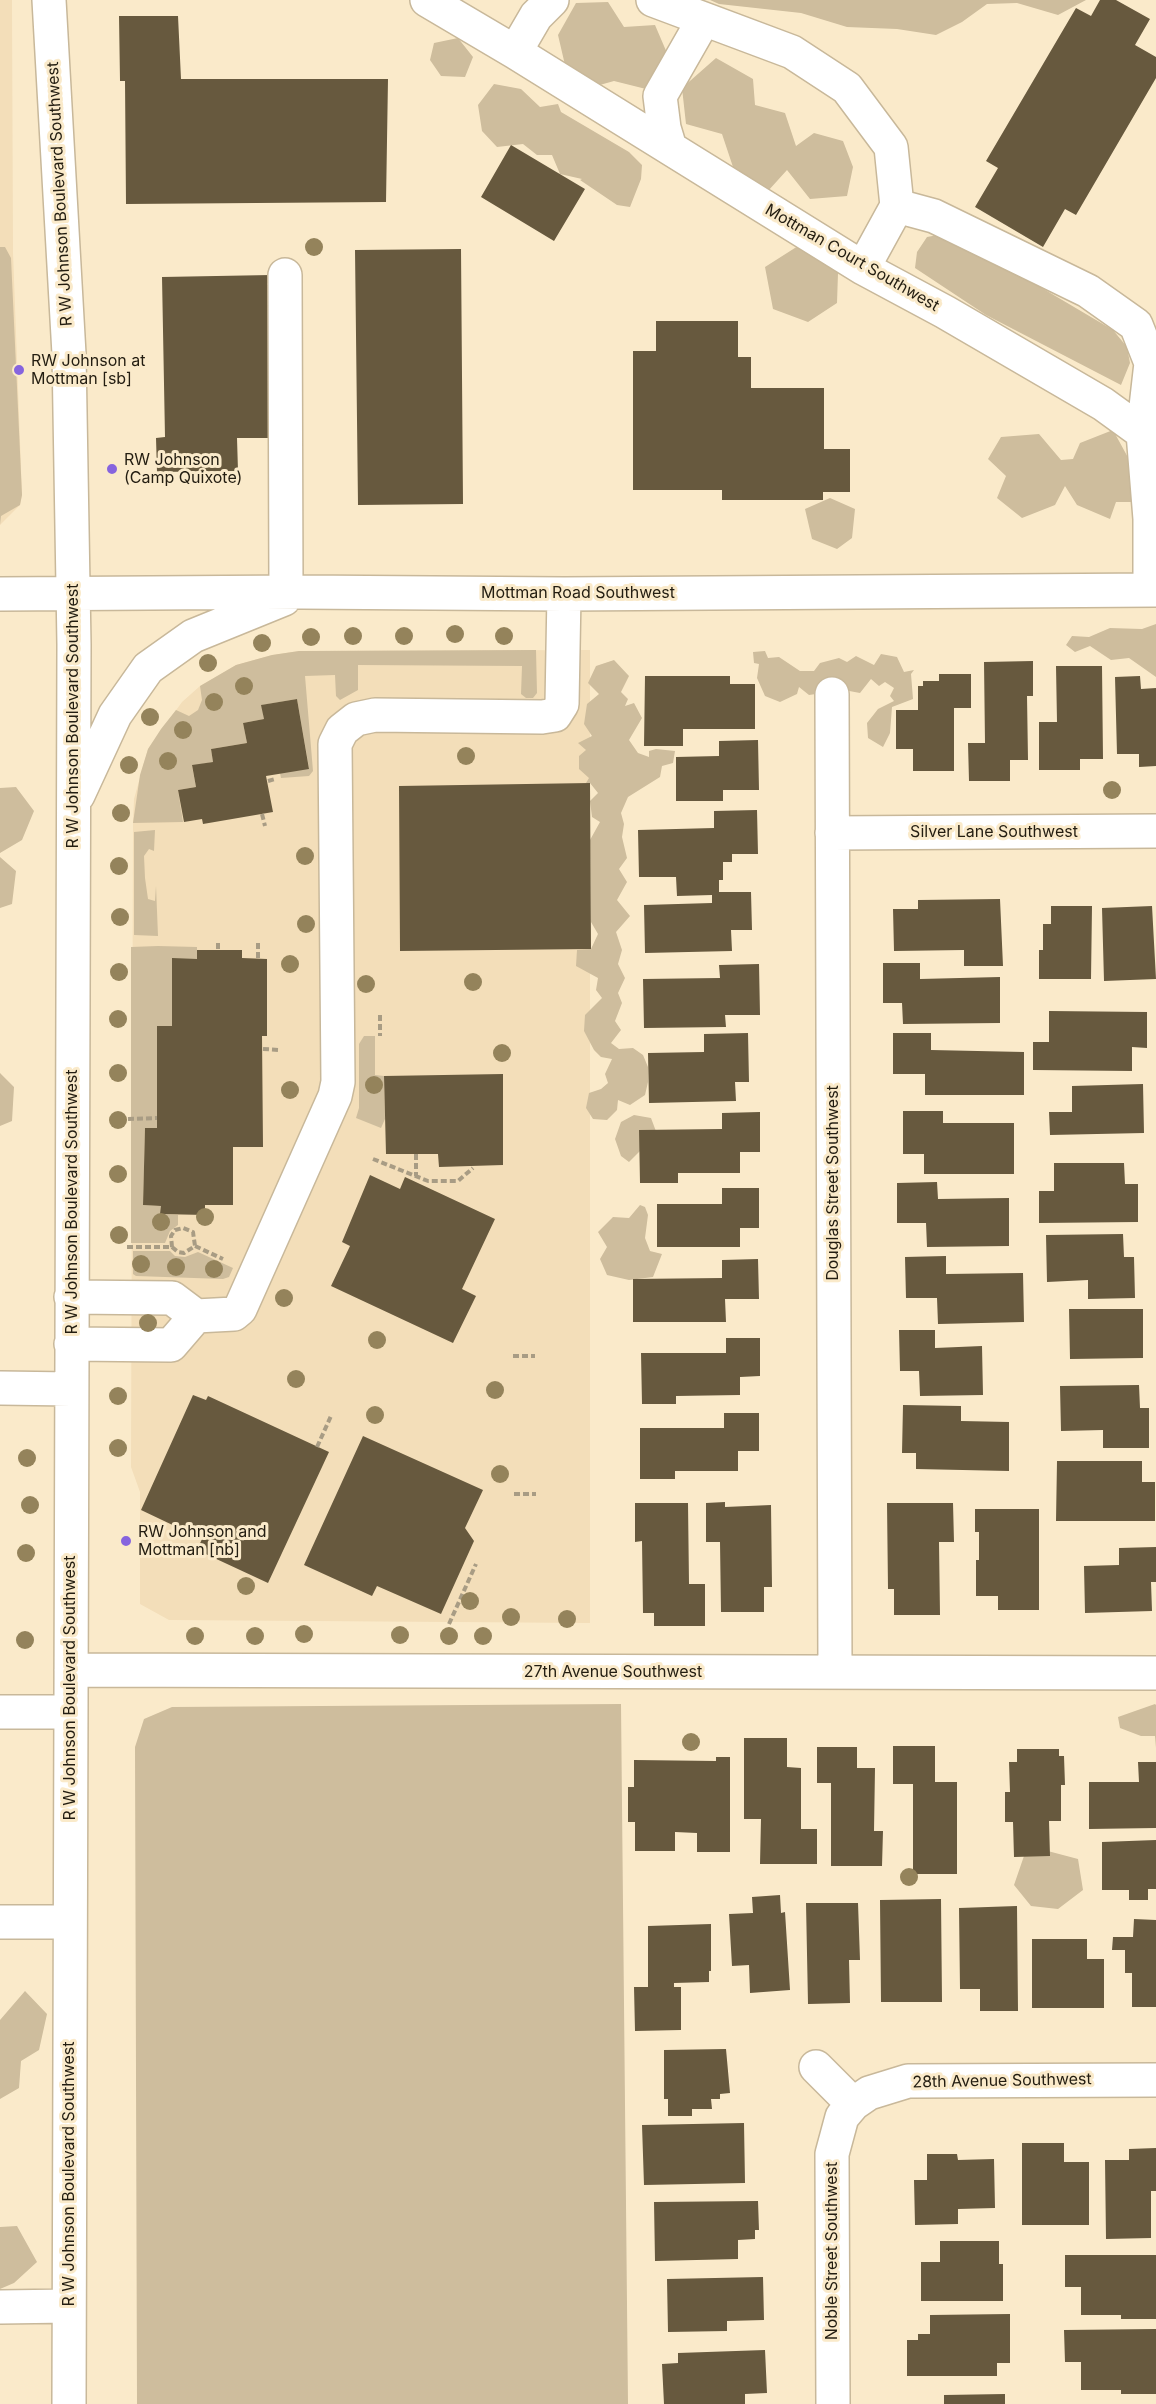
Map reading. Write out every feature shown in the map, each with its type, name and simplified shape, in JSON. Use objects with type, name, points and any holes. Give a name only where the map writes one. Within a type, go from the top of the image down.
[{"type":"street","name":"R W Johnson Boulevard Southwest","points":[[49,0],[69,354],[73,593],[69,2404]]},
{"type":"street","name":"Mottman Court Southwest","points":[[427,0],[515,51],[863,268],[945,312],[1103,404],[1143,433]]},
{"type":"street","points":[[515,51],[536,16],[552,0]]},
{"type":"street","points":[[653,0],[792,51],[848,88],[891,147],[897,206],[863,268]]},
{"type":"street","points":[[670,148],[664,128],[660,96],[704,19]]},
{"type":"street","points":[[897,206],[934,216],[1088,291],[1136,325],[1151,363],[1143,433],[1153,590]]},
{"type":"street","points":[[73,808],[115,715],[148,668],[193,636],[294,592],[285,275]]},
{"type":"street","name":"Mottman Road Southwest","points":[[0,594],[294,592],[564,594],[1153,590]]},
{"type":"street","points":[[71,1297],[172,1298],[196,1316],[234,1314],[240,1309],[335,1096],[338,1083],[335,744],[342,730],[356,719],[375,715],[542,717],[555,715],[562,704],[564,594]]},
{"type":"street","name":"Douglas Street Southwest","points":[[832,694],[835,1672]]},
{"type":"street","name":"Silver Lane Southwest","points":[[832,833],[1156,831]]},
{"type":"street","points":[[71,1344],[171,1345],[196,1316]]},
{"type":"street","points":[[0,1388],[71,1389]]},
{"type":"street","name":"27th Avenue Southwest","points":[[71,1670],[1156,1673]]},
{"type":"street","points":[[0,1712],[70,1712]]},
{"type":"street","points":[[0,1922],[70,1922]]},
{"type":"street","points":[[816,2067],[853,2104]]},
{"type":"street","name":"28th Avenue Southwest","points":[[853,2104],[869,2093],[908,2081],[1156,2080]]},
{"type":"street","name":"Noble Street Southwest","points":[[833,2404],[832,2154],[842,2116],[853,2104]]},
{"type":"street","points":[[0,2307],[69,2306]]},
{"type":"path","points":[[268,781],[275,779]]},
{"type":"path","points":[[262,814],[265,826]]},
{"type":"path","points":[[218,943],[218,950]]},
{"type":"path","points":[[258,943],[258,959]]},
{"type":"path","points":[[380,1014],[380,1036]]},
{"type":"path","points":[[262,1049],[280,1050]]},
{"type":"path","points":[[128,1119],[157,1118]]},
{"type":"path","points":[[416,1154],[416,1176]]},
{"type":"path","points":[[373,1158],[428,1181],[458,1181],[473,1168]]},
{"type":"path","points":[[172,1247],[171,1236],[175,1230],[183,1228],[195,1235],[195,1246]]},
{"type":"path","points":[[127,1247],[172,1247],[184,1253],[195,1246]]},
{"type":"path","points":[[195,1246],[232,1263]]},
{"type":"path","points":[[513,1356],[535,1356]]},
{"type":"path","points":[[317,1447],[331,1416]]},
{"type":"path","points":[[514,1494],[536,1494]]},
{"type":"path","points":[[449,1624],[476,1564]]},
{"type":"shaded area","points":[[0,0],[12,0],[13,252],[22,495],[20,505],[0,525]]},
{"type":"shaded area","points":[[710,0],[1086,0],[1058,15],[1017,3],[987,4],[962,22],[936,35],[897,29],[847,27],[801,13],[719,4]]},
{"type":"shaded area","points":[[608,2],[624,27],[655,25],[670,60],[646,89],[614,81],[589,88],[565,65],[558,35],[576,3]]},
{"type":"shaded area","points":[[458,38],[473,57],[465,77],[441,76],[430,60],[434,43]]},
{"type":"shaded area","points":[[716,58],[753,79],[755,105],[785,113],[796,146],[814,133],[843,141],[853,167],[847,196],[810,199],[787,170],[768,191],[735,173],[722,134],[686,124],[682,88]]},
{"type":"shaded area","points":[[494,84],[521,89],[540,107],[558,104],[561,112],[629,152],[642,165],[641,179],[630,207],[617,205],[580,180],[582,179],[560,174],[552,155],[537,155],[523,144],[497,147],[482,131],[478,105]]},
{"type":"shaded area","points":[[943,234],[964,242],[1113,330],[1127,347],[1130,363],[1121,385],[986,315],[915,268],[917,252],[927,237]]},
{"type":"shaded area","points":[[798,246],[825,249],[838,273],[837,303],[808,322],[773,309],[765,267]]},
{"type":"shaded area","points":[[0,247],[5,247],[11,258],[22,495],[20,505],[1,516],[0,525]]},
{"type":"shaded area","points":[[1113,430],[1137,474],[1136,502],[1116,502],[1110,519],[1077,505],[1065,486],[1055,505],[1022,518],[997,498],[1006,476],[988,459],[1001,437],[1039,434],[1061,460],[1073,459],[1080,443]]},
{"type":"shaded area","points":[[830,498],[855,509],[852,538],[837,549],[812,539],[805,509]]},
{"type":"shaded area","points":[[1156,624],[1156,677],[1129,658],[1111,660],[1090,646],[1075,652],[1066,645],[1072,636],[1089,637],[1110,628],[1142,629]]},
{"type":"shaded area","points":[[536,650],[537,693],[533,698],[526,698],[521,694],[522,666],[358,665],[358,690],[340,700],[336,696],[335,675],[305,676],[313,771],[309,776],[281,778],[280,773],[309,768],[297,699],[262,705],[264,719],[243,723],[247,743],[211,749],[213,762],[192,766],[196,787],[178,790],[183,822],[133,823],[140,775],[148,749],[161,729],[176,710],[189,716],[198,710],[202,700],[200,686],[236,665],[272,655],[299,651]]},
{"type":"shaded area","points":[[590,650],[590,1623],[169,1620],[140,1604],[140,1492],[131,1467],[133,823],[134,799],[148,749],[182,702],[200,686],[236,665],[272,655],[299,651]]},
{"type":"shaded area","points":[[765,651],[768,658],[779,657],[800,671],[814,671],[820,663],[839,658],[847,662],[856,656],[874,665],[881,654],[897,657],[904,672],[914,670],[911,674],[913,699],[892,707],[890,733],[883,747],[868,738],[867,723],[878,709],[894,701],[890,696],[894,688],[885,682],[879,686],[871,679],[860,693],[844,690],[809,695],[799,687],[797,694],[780,702],[765,696],[757,678],[759,664],[754,663],[753,652]]},
{"type":"shaded area","points":[[614,660],[629,676],[621,692],[628,699],[625,706],[634,703],[642,718],[629,740],[638,753],[649,757],[649,751],[656,749],[675,751],[673,763],[662,766],[660,777],[628,797],[621,813],[624,824],[622,837],[627,858],[619,869],[627,882],[617,900],[630,916],[616,932],[622,950],[618,964],[625,978],[618,993],[622,1003],[615,1021],[621,1030],[611,1043],[619,1049],[633,1048],[643,1055],[648,1067],[648,1082],[645,1095],[630,1105],[618,1100],[617,1110],[607,1120],[593,1119],[586,1108],[589,1093],[601,1089],[608,1083],[605,1074],[612,1059],[601,1057],[594,1050],[584,1031],[585,1015],[602,998],[596,990],[598,978],[576,966],[577,950],[591,949],[598,934],[591,922],[590,840],[600,822],[592,817],[590,801],[598,793],[590,783],[586,783],[589,778],[579,769],[579,756],[586,750],[578,743],[592,736],[584,724],[587,704],[599,694],[588,683],[596,666]]},
{"type":"shaded area","points":[[16,787],[34,811],[22,840],[0,853],[0,788]]},
{"type":"shaded area","points":[[155,830],[154,851],[149,849],[144,856],[148,899],[155,901],[156,886],[158,936],[134,935],[134,832]]},
{"type":"shaded area","points":[[0,857],[16,871],[12,904],[0,908]]},
{"type":"shaded area","points":[[131,947],[197,947],[197,959],[172,959],[172,1026],[157,1128],[145,1128],[143,1205],[161,1206],[161,1214],[178,1215],[178,1225],[170,1231],[165,1243],[131,1243]]},
{"type":"shaded area","points":[[364,1036],[375,1036],[375,1075],[384,1076],[385,1119],[381,1128],[356,1118],[359,1108],[359,1044]]},
{"type":"shaded area","points":[[0,1073],[14,1087],[12,1121],[0,1126]]},
{"type":"shaded area","points":[[634,1115],[651,1118],[657,1134],[629,1162],[621,1156],[615,1139],[621,1122]]},
{"type":"shaded area","points":[[640,1205],[645,1207],[648,1215],[645,1238],[650,1251],[662,1254],[653,1277],[629,1280],[607,1275],[600,1259],[607,1247],[598,1232],[613,1217],[629,1218]]},
{"type":"shaded area","points":[[133,1251],[170,1251],[175,1256],[185,1257],[198,1252],[233,1268],[229,1277],[223,1279],[136,1276],[133,1274]]},
{"type":"shaded area","points":[[621,1704],[628,2404],[137,2404],[135,1747],[144,1719],[172,1707]]},
{"type":"shaded area","points":[[1155,1704],[1156,1748],[1155,1736],[1141,1736],[1120,1728],[1118,1717]]},
{"type":"shaded area","points":[[1044,1850],[1078,1859],[1083,1890],[1058,1909],[1031,1906],[1014,1885],[1024,1856]]},
{"type":"shaded area","points":[[25,1991],[47,2014],[39,2050],[21,2061],[19,2088],[0,2099],[0,2020]]},
{"type":"shaded area","points":[[17,2226],[37,2262],[14,2283],[0,2289],[0,2227]]},
{"type":"building","points":[[1100,0],[1116,0],[1150,19],[1135,45],[1156,57],[1156,78],[1076,215],[1065,209],[1043,247],[975,207],[998,168],[986,161],[1076,8],[1091,16]]},
{"type":"building","points":[[119,16],[178,16],[181,79],[388,79],[386,202],[126,204],[125,81],[120,81]]},
{"type":"building","points":[[511,145],[585,189],[554,241],[481,197]]},
{"type":"building","points":[[461,249],[463,504],[358,505],[355,250]]},
{"type":"building","points":[[271,275],[274,438],[237,438],[238,471],[157,472],[156,438],[165,437],[162,277]]},
{"type":"building","points":[[656,321],[738,321],[738,357],[751,357],[751,388],[824,388],[824,449],[850,449],[850,492],[823,492],[823,500],[722,500],[722,490],[633,490],[633,351],[656,351]]},
{"type":"building","points":[[1033,661],[1033,696],[1027,696],[1028,760],[1010,760],[1010,781],[969,781],[968,743],[985,743],[984,662]]},
{"type":"building","points":[[1056,666],[1102,666],[1103,759],[1080,759],[1080,770],[1039,770],[1039,722],[1057,722]]},
{"type":"building","points":[[939,674],[971,674],[971,708],[954,708],[954,771],[913,771],[913,749],[896,749],[896,710],[918,710],[918,686],[923,686],[923,681],[939,681]]},
{"type":"building","points":[[645,676],[730,676],[730,684],[755,684],[755,729],[683,729],[683,746],[644,746]]},
{"type":"building","points":[[1140,676],[1141,689],[1156,688],[1156,766],[1139,767],[1139,754],[1117,754],[1115,677]]},
{"type":"building","points":[[297,699],[309,769],[266,776],[273,812],[203,824],[202,819],[184,822],[178,790],[196,787],[192,765],[213,762],[211,749],[247,743],[243,723],[264,719],[261,705]]},
{"type":"building","points":[[758,740],[759,790],[723,790],[723,801],[676,801],[676,757],[719,756],[719,741]]},
{"type":"building","points":[[590,783],[591,949],[400,951],[399,786]]},
{"type":"building","points":[[757,810],[758,854],[732,854],[732,862],[723,862],[723,880],[719,880],[719,892],[751,892],[752,930],[731,930],[732,951],[645,953],[644,905],[712,903],[712,895],[677,896],[676,877],[639,877],[638,830],[714,828],[714,811]]},
{"type":"building","points":[[1000,899],[1003,966],[964,966],[964,950],[894,951],[893,909],[918,909],[918,900]]},
{"type":"building","points":[[1051,906],[1092,906],[1091,979],[1039,979],[1039,950],[1043,950],[1043,924],[1051,924]]},
{"type":"building","points":[[1152,906],[1156,979],[1104,981],[1102,908]]},
{"type":"building","points":[[197,950],[242,950],[242,958],[267,959],[267,1036],[262,1036],[263,1147],[233,1147],[233,1205],[205,1205],[205,1215],[160,1214],[161,1206],[143,1205],[145,1128],[157,1128],[157,1026],[172,1026],[172,958],[197,959]]},
{"type":"building","points":[[883,963],[920,963],[920,979],[1000,977],[1000,1023],[903,1024],[902,1003],[883,1003]]},
{"type":"building","points":[[759,964],[760,1015],[725,1015],[726,1027],[644,1028],[643,979],[720,978],[719,965]]},
{"type":"building","points":[[1049,1011],[1147,1012],[1147,1048],[1132,1047],[1132,1071],[1033,1070],[1033,1042],[1049,1042]]},
{"type":"building","points":[[748,1033],[749,1082],[735,1082],[736,1101],[649,1103],[648,1053],[704,1052],[704,1034]]},
{"type":"building","points":[[893,1033],[931,1033],[931,1050],[1024,1052],[1024,1095],[925,1095],[925,1074],[893,1074]]},
{"type":"building","points":[[503,1074],[503,1165],[439,1167],[438,1154],[386,1154],[384,1076]]},
{"type":"building","points":[[1143,1084],[1144,1133],[1050,1135],[1049,1112],[1072,1112],[1072,1086]]},
{"type":"building","points":[[903,1111],[943,1111],[943,1123],[1014,1123],[1014,1174],[924,1174],[924,1154],[903,1154]]},
{"type":"building","points":[[760,1112],[760,1152],[740,1152],[740,1173],[678,1173],[678,1183],[640,1183],[639,1130],[722,1129],[722,1113]]},
{"type":"building","points":[[1054,1163],[1124,1163],[1125,1184],[1138,1184],[1138,1222],[1039,1223],[1039,1191],[1054,1191]]},
{"type":"building","points":[[370,1175],[400,1189],[405,1177],[495,1219],[462,1289],[476,1296],[453,1343],[331,1286],[350,1246],[342,1242]]},
{"type":"building","points":[[937,1182],[938,1199],[1009,1198],[1009,1246],[927,1247],[926,1223],[897,1223],[897,1183]]},
{"type":"building","points":[[722,1188],[759,1188],[759,1228],[740,1228],[740,1247],[657,1247],[657,1204],[722,1204]]},
{"type":"building","points":[[1123,1234],[1124,1257],[1134,1257],[1135,1298],[1088,1299],[1088,1280],[1047,1282],[1046,1235]]},
{"type":"building","points":[[946,1256],[946,1274],[1023,1273],[1024,1322],[938,1324],[937,1298],[906,1298],[905,1257]]},
{"type":"building","points":[[758,1259],[759,1299],[725,1299],[726,1322],[633,1322],[633,1279],[722,1278],[722,1260]]},
{"type":"building","points":[[1069,1309],[1143,1309],[1143,1358],[1070,1359]]},
{"type":"building","points":[[899,1330],[935,1330],[935,1348],[982,1346],[983,1395],[920,1396],[919,1371],[900,1371]]},
{"type":"building","points":[[726,1338],[760,1338],[760,1376],[740,1377],[740,1395],[676,1396],[676,1404],[642,1404],[641,1353],[726,1353]]},
{"type":"building","points":[[1139,1385],[1140,1408],[1149,1408],[1149,1448],[1103,1448],[1103,1430],[1061,1431],[1060,1386]]},
{"type":"building","points":[[193,1395],[206,1400],[208,1396],[329,1452],[268,1583],[197,1550],[202,1539],[141,1510]]},
{"type":"building","points":[[903,1405],[961,1406],[961,1421],[1009,1422],[1009,1471],[916,1469],[916,1453],[902,1453]]},
{"type":"building","points":[[724,1413],[759,1413],[759,1451],[738,1451],[738,1471],[675,1471],[675,1479],[640,1479],[640,1428],[724,1428]]},
{"type":"building","points":[[363,1436],[483,1490],[465,1528],[474,1541],[441,1614],[377,1586],[372,1596],[304,1565]]},
{"type":"building","points":[[1057,1461],[1142,1461],[1142,1482],[1155,1482],[1155,1521],[1056,1521]]},
{"type":"building","points":[[725,1502],[725,1507],[771,1505],[772,1587],[764,1587],[764,1612],[721,1612],[720,1542],[706,1542],[706,1503]]},
{"type":"building","points":[[635,1503],[688,1503],[689,1584],[705,1584],[705,1626],[654,1626],[654,1613],[643,1613],[642,1541],[635,1542]]},
{"type":"building","points":[[887,1503],[953,1503],[954,1542],[939,1542],[940,1615],[894,1615],[894,1589],[888,1589]]},
{"type":"building","points":[[975,1509],[1039,1509],[1039,1610],[998,1610],[998,1596],[976,1596],[979,1532],[975,1532]]},
{"type":"building","points":[[1156,1547],[1156,1582],[1151,1582],[1152,1611],[1085,1613],[1084,1566],[1119,1565],[1119,1548]]},
{"type":"building","points":[[744,1738],[787,1738],[787,1767],[801,1768],[801,1829],[817,1829],[817,1864],[760,1864],[761,1819],[744,1819]]},
{"type":"building","points":[[893,1746],[935,1746],[935,1782],[957,1782],[957,1874],[913,1874],[913,1784],[893,1784]]},
{"type":"building","points":[[817,1747],[857,1747],[857,1768],[875,1768],[874,1831],[883,1831],[882,1866],[831,1866],[831,1783],[817,1783]]},
{"type":"building","points":[[1017,1749],[1059,1749],[1059,1756],[1064,1756],[1065,1785],[1061,1785],[1061,1821],[1049,1821],[1050,1856],[1014,1857],[1013,1822],[1005,1822],[1005,1792],[1010,1792],[1009,1762],[1017,1762]]},
{"type":"building","points":[[716,1757],[730,1757],[730,1852],[697,1852],[697,1833],[675,1832],[675,1851],[635,1851],[635,1822],[628,1822],[628,1787],[634,1787],[634,1760],[716,1761]]},
{"type":"building","points":[[1138,1762],[1156,1762],[1156,1828],[1089,1829],[1089,1782],[1139,1782]]},
{"type":"building","points":[[1156,1840],[1156,1889],[1148,1889],[1148,1900],[1129,1900],[1129,1890],[1102,1890],[1102,1842]]},
{"type":"building","points":[[780,1895],[781,1913],[785,1912],[790,1990],[750,1993],[749,1965],[732,1966],[729,1914],[753,1913],[752,1897]]},
{"type":"building","points":[[941,1899],[942,2002],[881,2002],[880,1900]]},
{"type":"building","points":[[806,1903],[858,1903],[860,1960],[849,1960],[850,2003],[808,2004]]},
{"type":"building","points":[[1017,1906],[1018,2011],[980,2011],[980,1989],[960,1989],[959,1908]]},
{"type":"building","points":[[1134,1919],[1156,1920],[1156,2007],[1132,2007],[1132,1973],[1125,1973],[1125,1950],[1112,1950],[1113,1937],[1133,1937]]},
{"type":"building","points":[[711,1924],[709,1982],[674,1983],[674,1987],[681,1987],[681,2030],[635,2031],[634,1987],[648,1987],[648,1926]]},
{"type":"building","points":[[1032,1939],[1087,1939],[1087,1959],[1104,1959],[1104,2008],[1032,2008]]},
{"type":"building","points":[[726,2049],[730,2093],[720,2094],[720,2099],[711,2099],[712,2109],[692,2109],[692,2116],[668,2116],[668,2099],[664,2099],[664,2050]]},
{"type":"building","points":[[744,2123],[745,2183],[644,2185],[642,2125]]},
{"type":"building","points":[[1022,2143],[1064,2143],[1064,2162],[1089,2162],[1089,2225],[1022,2225]]},
{"type":"building","points":[[1156,2148],[1156,2191],[1151,2191],[1151,2238],[1106,2239],[1105,2160],[1129,2160],[1129,2149]]},
{"type":"building","points":[[927,2154],[957,2154],[958,2160],[994,2159],[995,2208],[958,2209],[958,2224],[915,2225],[914,2180],[927,2180]]},
{"type":"building","points":[[758,2201],[759,2230],[755,2230],[755,2239],[738,2240],[738,2259],[655,2261],[654,2202]]},
{"type":"building","points":[[940,2241],[999,2241],[999,2264],[1003,2264],[1003,2301],[921,2301],[921,2262],[940,2262]]},
{"type":"building","points":[[1065,2255],[1156,2255],[1156,2319],[1121,2319],[1121,2315],[1081,2315],[1081,2287],[1065,2287]]},
{"type":"building","points":[[763,2277],[764,2320],[727,2321],[727,2331],[668,2332],[667,2279]]},
{"type":"building","points":[[1010,2314],[1010,2363],[997,2363],[997,2376],[907,2376],[907,2340],[918,2340],[918,2334],[930,2334],[930,2315]]},
{"type":"building","points":[[1156,2329],[1156,2394],[1121,2394],[1121,2390],[1081,2390],[1081,2362],[1065,2362],[1064,2330]]},
{"type":"building","points":[[765,2350],[767,2393],[745,2394],[745,2404],[664,2404],[662,2364],[678,2363],[678,2353]]},
{"type":"building","points":[[1005,2394],[1005,2404],[944,2404],[944,2395]]},
{"type":"place","name":"RW Johnson at Mottman [sb]","points":[[19,370]]},
{"type":"place","name":"RW Johnson (Camp Quixote)","points":[[112,469]]},
{"type":"place","name":"RW Johnson and Mottman [nb]","points":[[126,1541]]}]
